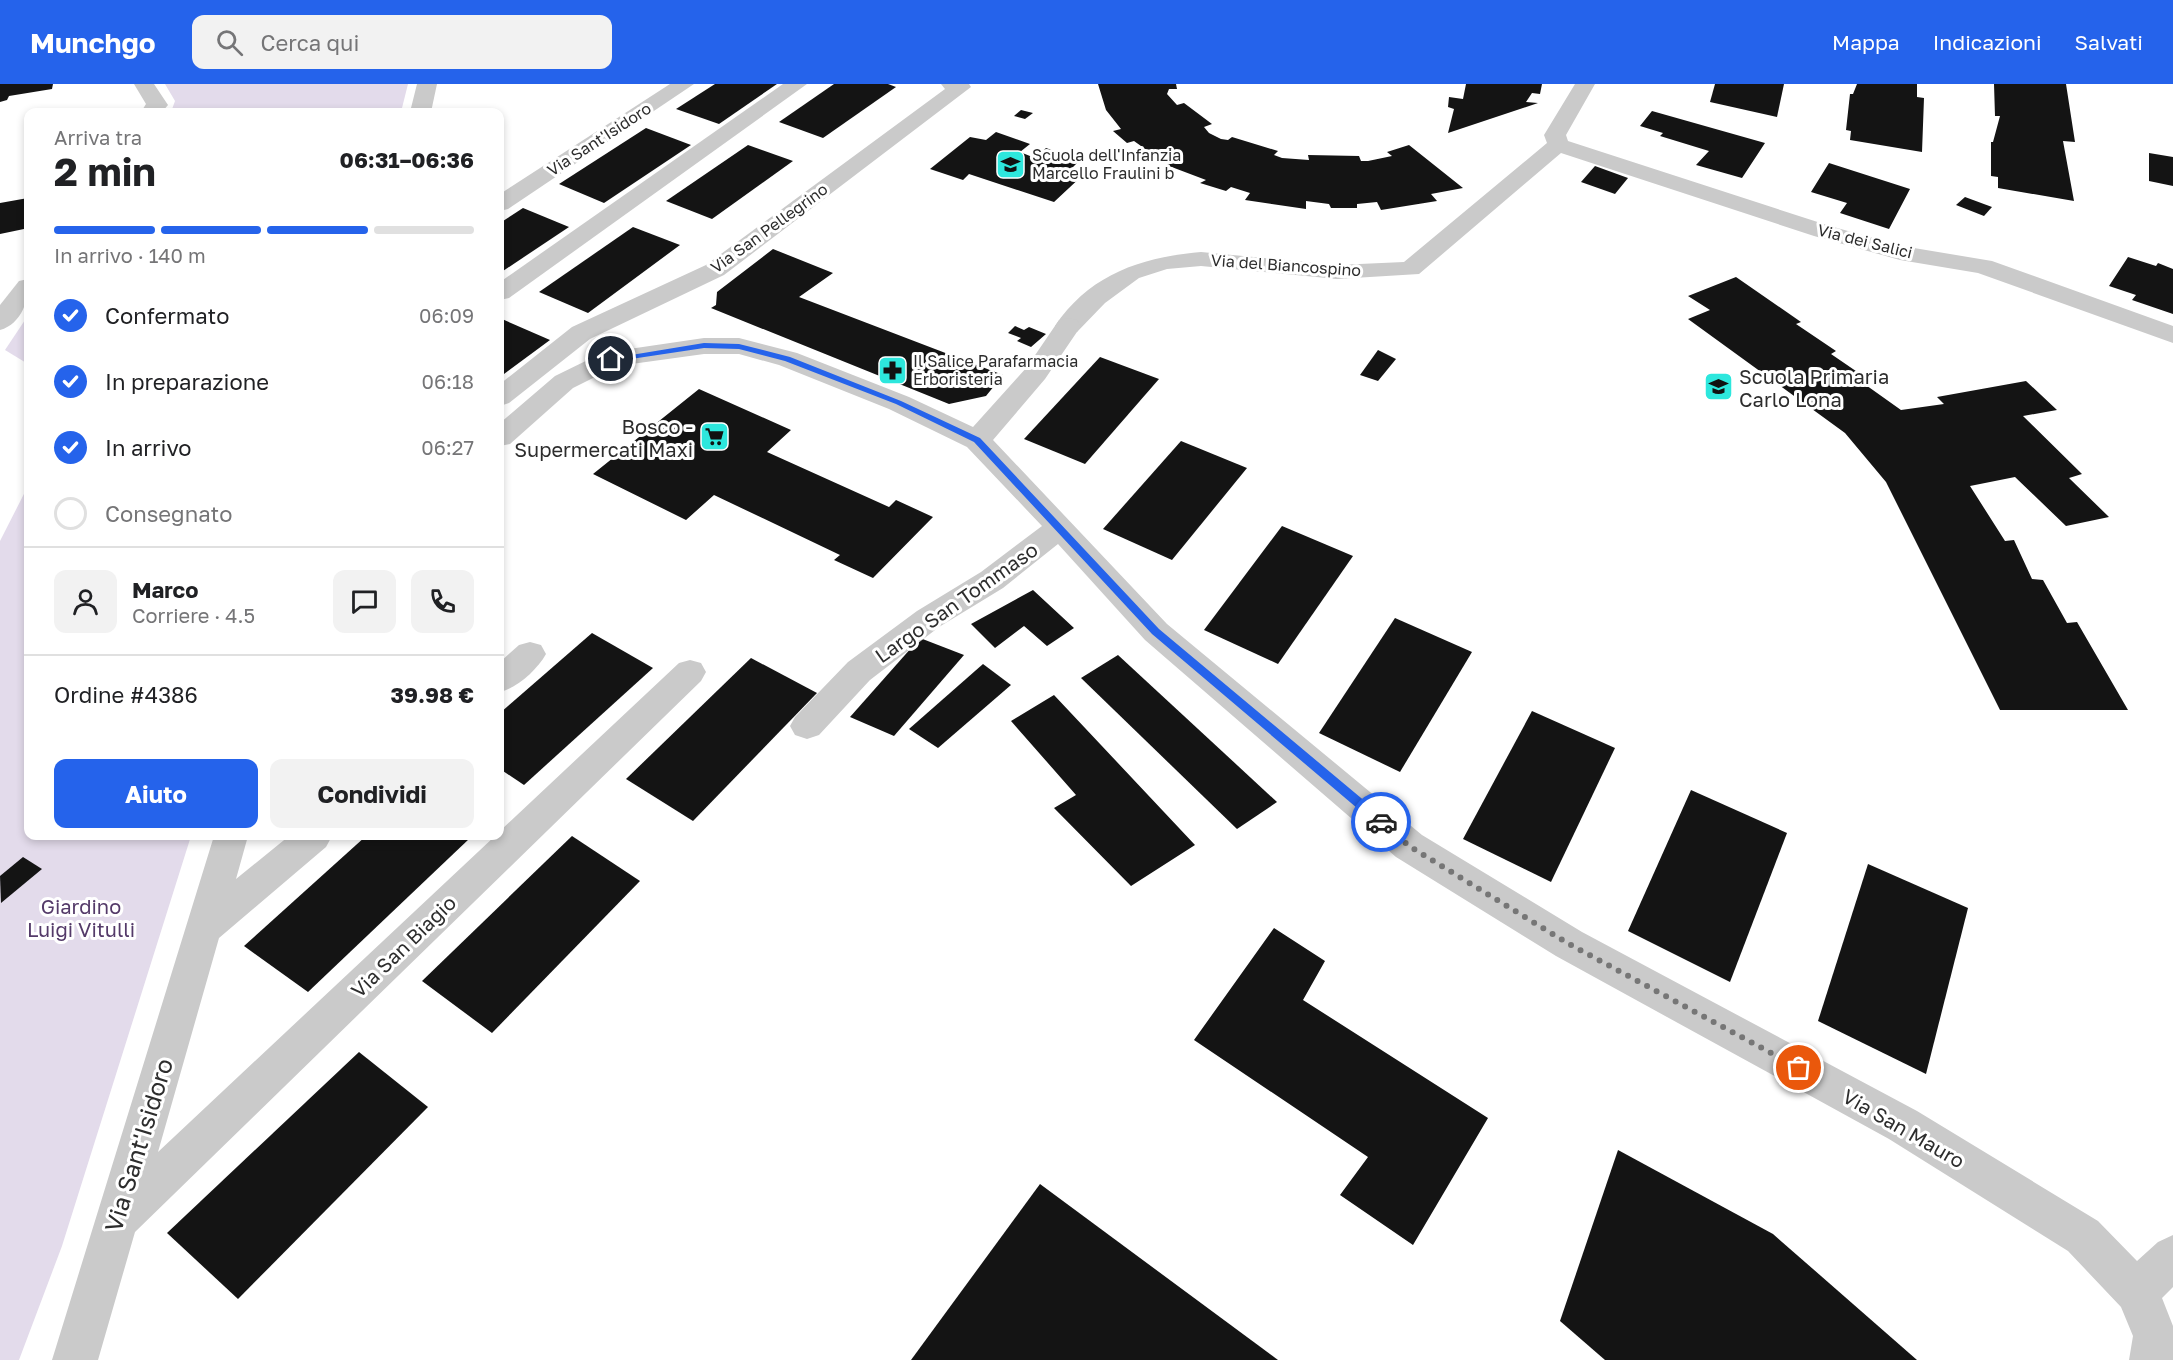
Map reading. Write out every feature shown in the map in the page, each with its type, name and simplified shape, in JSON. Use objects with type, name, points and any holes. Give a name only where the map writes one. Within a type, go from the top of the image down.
[{"type":"street","points":[[144,84],[157,105],[154,108]]},
{"type":"street","points":[[422,108],[427,84]]},
{"type":"street","name":"Via Sant'Isidoro","points":[[504,196],[684,84]]},
{"type":"street","points":[[504,290],[797,84]]},
{"type":"street","name":"Via San Pellegrino","points":[[504,393],[581,333],[715,270],[961,87],[951,84]]},
{"type":"street","points":[[1558,146],[1555,135],[1585,84]]},
{"type":"street","name":"Via del Biancospino","points":[[977,440],[1036,373],[1068,326],[1096,298],[1130,273],[1164,261],[1201,259],[1337,272],[1410,269],[1558,146]]},
{"type":"street","name":"Via dei Salici","points":[[1558,146],[1833,234],[1900,253],[1983,266],[2173,335]]},
{"type":"street","points":[[0,322],[24,291]]},
{"type":"street","points":[[504,434],[564,382],[611,359],[704,346],[739,346],[788,359],[899,403],[977,440],[1060,527]]},
{"type":"street","name":"Largo San Tommaso","points":[[807,726],[859,671],[928,619],[992,580],[1060,527]]},
{"type":"street","name":"Via San Mauro","points":[[1060,527],[1156,632],[1409,846],[1569,944],[1902,1125],[2083,1236],[2137,1292],[2155,1336],[2152,1360]]},
{"type":"street","points":[[504,677],[530,654]]},
{"type":"street","name":"Via San Biagio","points":[[115,1221],[690,672]]},
{"type":"street","name":"Via Sant'Isidoro","points":[[75,1360],[230,840]]},
{"type":"street","points":[[202,930],[309,840]]},
{"type":"street","points":[[2137,1292],[2173,1257]]},
{"type":"green space","points":[[165,84],[408,84],[402,108],[172,108],[175,101]]},
{"type":"green space","points":[[24,322],[24,362],[5,350]]},
{"type":"green space","name":"Giardino Luigi Vitulli","points":[[24,494],[24,840],[190,840],[62,1246],[19,1360],[0,1360],[0,541]]},
{"type":"building","points":[[0,84],[53,84],[52,89],[9,96],[7,100],[0,102]]},
{"type":"building","points":[[715,84],[777,84],[719,124],[676,109]]},
{"type":"building","points":[[834,84],[888,84],[896,87],[823,138],[779,122]]},
{"type":"building","points":[[1098,84],[1176,84],[1177,89],[1169,89],[1167,94],[1177,105],[1184,103],[1212,124],[1204,127],[1209,133],[1221,139],[1228,140],[1232,137],[1278,151],[1274,155],[1282,158],[1309,160],[1308,155],[1359,156],[1361,161],[1368,161],[1392,156],[1387,152],[1409,145],[1463,188],[1431,194],[1437,201],[1381,210],[1377,202],[1357,204],[1357,208],[1331,208],[1329,204],[1306,201],[1306,209],[1245,200],[1250,193],[1231,187],[1226,191],[1200,183],[1206,180],[1169,166],[1134,141],[1127,143],[1113,131],[1121,129],[1106,110]]},
{"type":"building","points":[[1466,84],[1542,84],[1540,94],[1532,93],[1526,102],[1538,103],[1448,133],[1454,109],[1448,107],[1449,97],[1463,99]]},
{"type":"building","points":[[1715,84],[1784,84],[1777,117],[1710,102]]},
{"type":"building","points":[[1857,84],[1917,84],[1917,97],[1924,98],[1922,152],[1850,140],[1851,131],[1846,130],[1850,94],[1853,94]]},
{"type":"building","points":[[1994,84],[2066,84],[2075,142],[2063,141],[2074,201],[1998,188],[1998,177],[1991,176],[1991,142],[1993,142],[2000,116],[1995,116]]},
{"type":"building","points":[[1021,110],[1033,113],[1025,119],[1014,116]]},
{"type":"building","points":[[1652,111],[1765,143],[1742,178],[1696,165],[1709,151],[1660,136],[1663,133],[1640,126]]},
{"type":"building","points":[[646,128],[691,145],[604,203],[559,184]]},
{"type":"building","points":[[996,132],[1030,144],[1020,152],[1035,158],[1046,148],[1080,160],[1071,169],[1084,174],[1054,202],[969,174],[963,180],[930,169],[970,137],[986,140]]},
{"type":"building","points":[[748,145],[793,161],[712,219],[666,201]]},
{"type":"building","points":[[2149,153],[2173,157],[2173,186],[2149,181]]},
{"type":"building","points":[[1829,163],[1910,189],[1889,229],[1840,213],[1847,203],[1811,192]]},
{"type":"building","points":[[1595,166],[1628,178],[1615,194],[1581,182]]},
{"type":"building","points":[[1965,197],[1992,207],[1984,216],[1956,205]]},
{"type":"building","points":[[24,199],[24,229],[0,234],[0,203]]},
{"type":"building","points":[[523,208],[569,227],[504,270],[504,220]]},
{"type":"building","points":[[633,227],[680,245],[588,313],[539,292]]},
{"type":"building","points":[[773,249],[833,273],[799,297],[1003,375],[986,396],[949,404],[711,308],[716,305],[717,292]]},
{"type":"building","points":[[2128,257],[2156,266],[2158,263],[2173,269],[2173,314],[2132,300],[2136,295],[2109,286]]},
{"type":"building","points":[[1736,277],[1801,322],[1796,324],[1836,351],[1831,354],[1869,380],[1863,383],[1901,410],[1944,404],[1937,397],[2026,381],[2057,410],[2023,416],[2082,474],[2069,478],[2109,517],[2066,526],[2015,477],[1970,486],[2005,541],[2014,540],[2032,579],[2043,580],[2067,623],[2077,622],[2128,710],[2000,710],[1886,482],[1845,433],[1688,319],[1710,310],[1688,296]]},
{"type":"building","points":[[504,320],[550,340],[504,374]]},
{"type":"building","points":[[1015,326],[1024,330],[1029,327],[1046,334],[1031,347],[1017,341],[1021,338],[1008,333]]},
{"type":"building","points":[[1378,350],[1396,359],[1378,381],[1360,375]]},
{"type":"building","points":[[1100,357],[1159,379],[1085,464],[1024,439]]},
{"type":"building","points":[[699,389],[791,430],[767,452],[889,507],[896,500],[933,517],[873,578],[834,560],[840,555],[714,495],[686,520],[593,474]]},
{"type":"building","points":[[1181,441],[1247,468],[1172,560],[1103,529]]},
{"type":"building","points":[[1282,526],[1353,556],[1278,664],[1204,630]]},
{"type":"building","points":[[1033,590],[1074,628],[1047,646],[1024,626],[995,648],[971,624]]},
{"type":"building","points":[[1395,618],[1472,652],[1400,772],[1319,733]]},
{"type":"building","points":[[592,633],[653,668],[524,785],[504,772],[504,710]]},
{"type":"building","points":[[920,638],[964,655],[894,736],[850,717]]},
{"type":"building","points":[[1118,655],[1277,802],[1237,829],[1081,678]]},
{"type":"building","points":[[751,658],[817,693],[693,821],[626,779]]},
{"type":"building","points":[[983,664],[1011,685],[938,748],[909,729]]},
{"type":"building","points":[[1054,695],[1195,845],[1131,886],[1054,808],[1076,795],[1011,721]]},
{"type":"building","points":[[1532,711],[1615,748],[1551,882],[1463,839]]},
{"type":"building","points":[[1691,790],[1787,833],[1730,982],[1628,931]]},
{"type":"building","points":[[572,836],[640,881],[492,1033],[422,981]]},
{"type":"building","points":[[362,840],[468,840],[308,992],[244,946]]},
{"type":"building","points":[[23,857],[42,869],[1,903],[0,876]]},
{"type":"building","points":[[1868,864],[1968,908],[1926,1074],[1818,1021]]},
{"type":"building","points":[[1274,928],[1325,961],[1303,1000],[1488,1118],[1413,1245],[1340,1195],[1368,1157],[1194,1040]]},
{"type":"building","points":[[359,1052],[428,1107],[238,1299],[167,1233]]},
{"type":"building","points":[[1618,1150],[1773,1234],[1917,1360],[1605,1360],[1560,1321]]},
{"type":"building","points":[[1040,1184],[1278,1360],[911,1360]]},
{"type":"way so far","points":[[1381,822],[1409,846],[1569,944],[1799,1068]]},
{"type":"place","name":"Scuola dell'Infanzia Marcello Fraulini b","points":[[1011,164]]},
{"type":"place","name":"Il Salice Parafarmacia Erboristeria","points":[[892,370]]},
{"type":"place","name":"Scuola Primaria Carlo Lona","points":[[1718,387]]},
{"type":"place","name":"Bosco - Supermercati Maxi","points":[[714,437]]},
{"type":"route","points":[[611,359],[704,346],[739,346],[788,359],[899,403],[977,440],[1156,632],[1381,822]]}]
